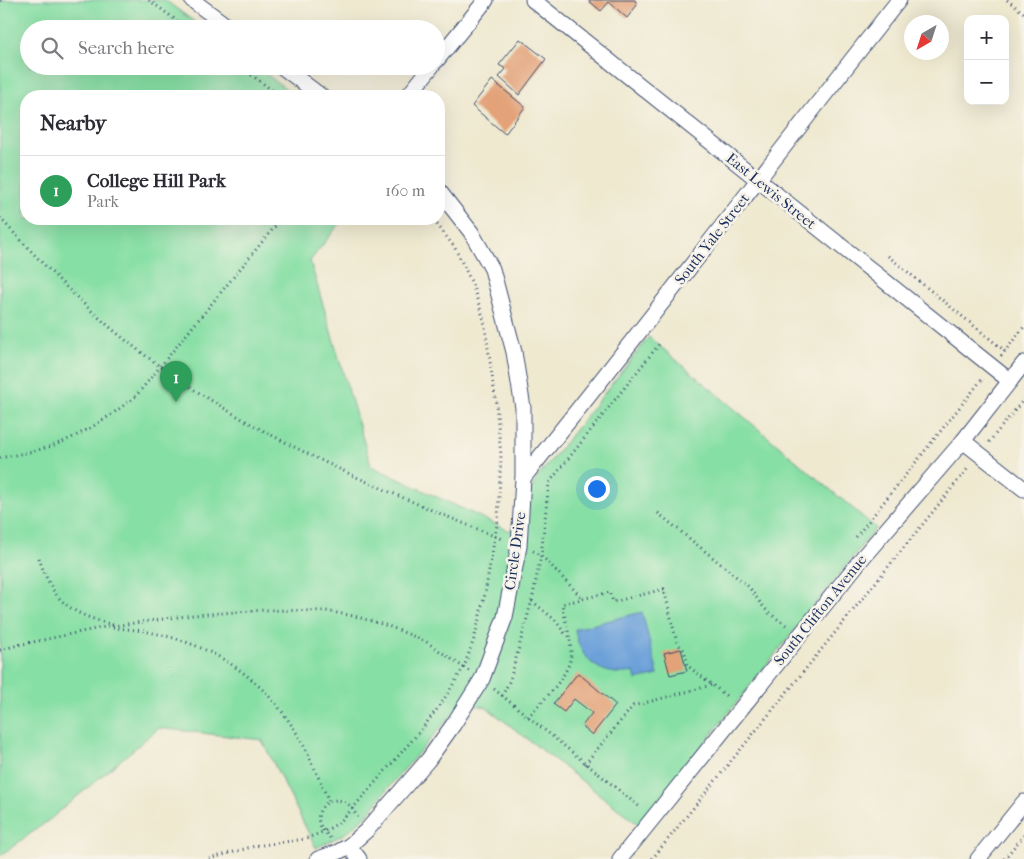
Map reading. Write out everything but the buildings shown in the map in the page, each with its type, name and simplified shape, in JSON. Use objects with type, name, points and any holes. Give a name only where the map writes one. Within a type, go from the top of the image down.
[{"type":"street","points":[[192,0],[219,20]]},
{"type":"street","points":[[445,50],[486,0]]},
{"type":"street","name":"East Lewis Street","points":[[533,0],[1010,381]]},
{"type":"street","name":"South Yale Street","points":[[523,478],[622,356],[899,0]]},
{"type":"street","points":[[293,75],[313,90]]},
{"type":"street","points":[[413,90],[425,75]]},
{"type":"street","name":"Circle Drive","points":[[318,859],[343,849],[367,830],[428,760],[454,725],[482,679],[505,617],[519,546],[523,478],[523,408],[514,352],[492,269],[471,232],[445,199]]},
{"type":"street","name":"South Clifton Avenue","points":[[620,859],[863,557],[963,441],[1024,363]]},
{"type":"street","points":[[963,441],[1024,489]]},
{"type":"street","points":[[978,859],[1024,802]]},
{"type":"street","points":[[343,849],[358,859]]},
{"type":"path","points":[[149,0],[176,20]]},
{"type":"path","points":[[1007,0],[1024,13]]},
{"type":"path","points":[[251,75],[272,90]]},
{"type":"path","points":[[0,218],[86,306],[132,346],[200,394],[246,421],[331,466],[422,507],[541,555],[582,599]]},
{"type":"path","points":[[0,458],[55,445],[74,438],[115,413],[136,396],[276,225]]},
{"type":"path","points":[[209,859],[255,846],[305,839],[325,831],[340,822],[421,730],[441,704],[464,667],[475,636],[496,537],[501,456],[496,402],[484,320],[471,281],[455,248],[438,225]]},
{"type":"path","points":[[888,256],[1005,351]]},
{"type":"path","points":[[992,367],[1024,326]]},
{"type":"path","points":[[502,696],[510,680],[532,600],[541,555],[549,483],[660,342]]},
{"type":"path","points":[[652,859],[1024,399]]},
{"type":"path","points":[[658,514],[749,587],[760,604],[786,625]]},
{"type":"path","points":[[39,558],[48,583],[63,603],[78,613],[116,626]]},
{"type":"path","points":[[528,717],[566,672],[571,652],[562,604],[610,592],[613,602],[664,589],[677,643],[684,650],[688,666],[742,708]]},
{"type":"path","points":[[532,600],[555,620],[568,638]]},
{"type":"path","points":[[0,650],[105,627],[193,614],[265,610],[326,611],[354,616],[425,640],[482,679],[653,818]]},
{"type":"path","points":[[105,627],[160,633],[196,644],[247,675],[270,697],[285,715],[300,739],[329,801]]},
{"type":"path","points":[[585,764],[633,706],[712,685]]},
{"type":"path","points":[[343,849],[320,825],[319,811],[323,805],[329,801],[339,800],[346,803],[367,830]]},
{"type":"path","points":[[1004,859],[1024,835]]},
{"type":"green space","points":[[0,0],[165,0],[192,20],[20,20],[20,75],[267,75],[288,90],[20,90],[20,225],[338,225],[310,261],[371,466],[510,531],[537,478],[649,337],[876,528],[639,825],[486,707],[462,703],[367,815],[346,833],[316,848],[262,740],[159,728],[49,820],[0,856]]},
{"type":"water","points":[[642,612],[658,675],[636,680],[634,672],[622,673],[602,669],[594,665],[581,650],[575,629]]},
{"type":"place","name":"College Hill Park","points":[[176,402]]}]
